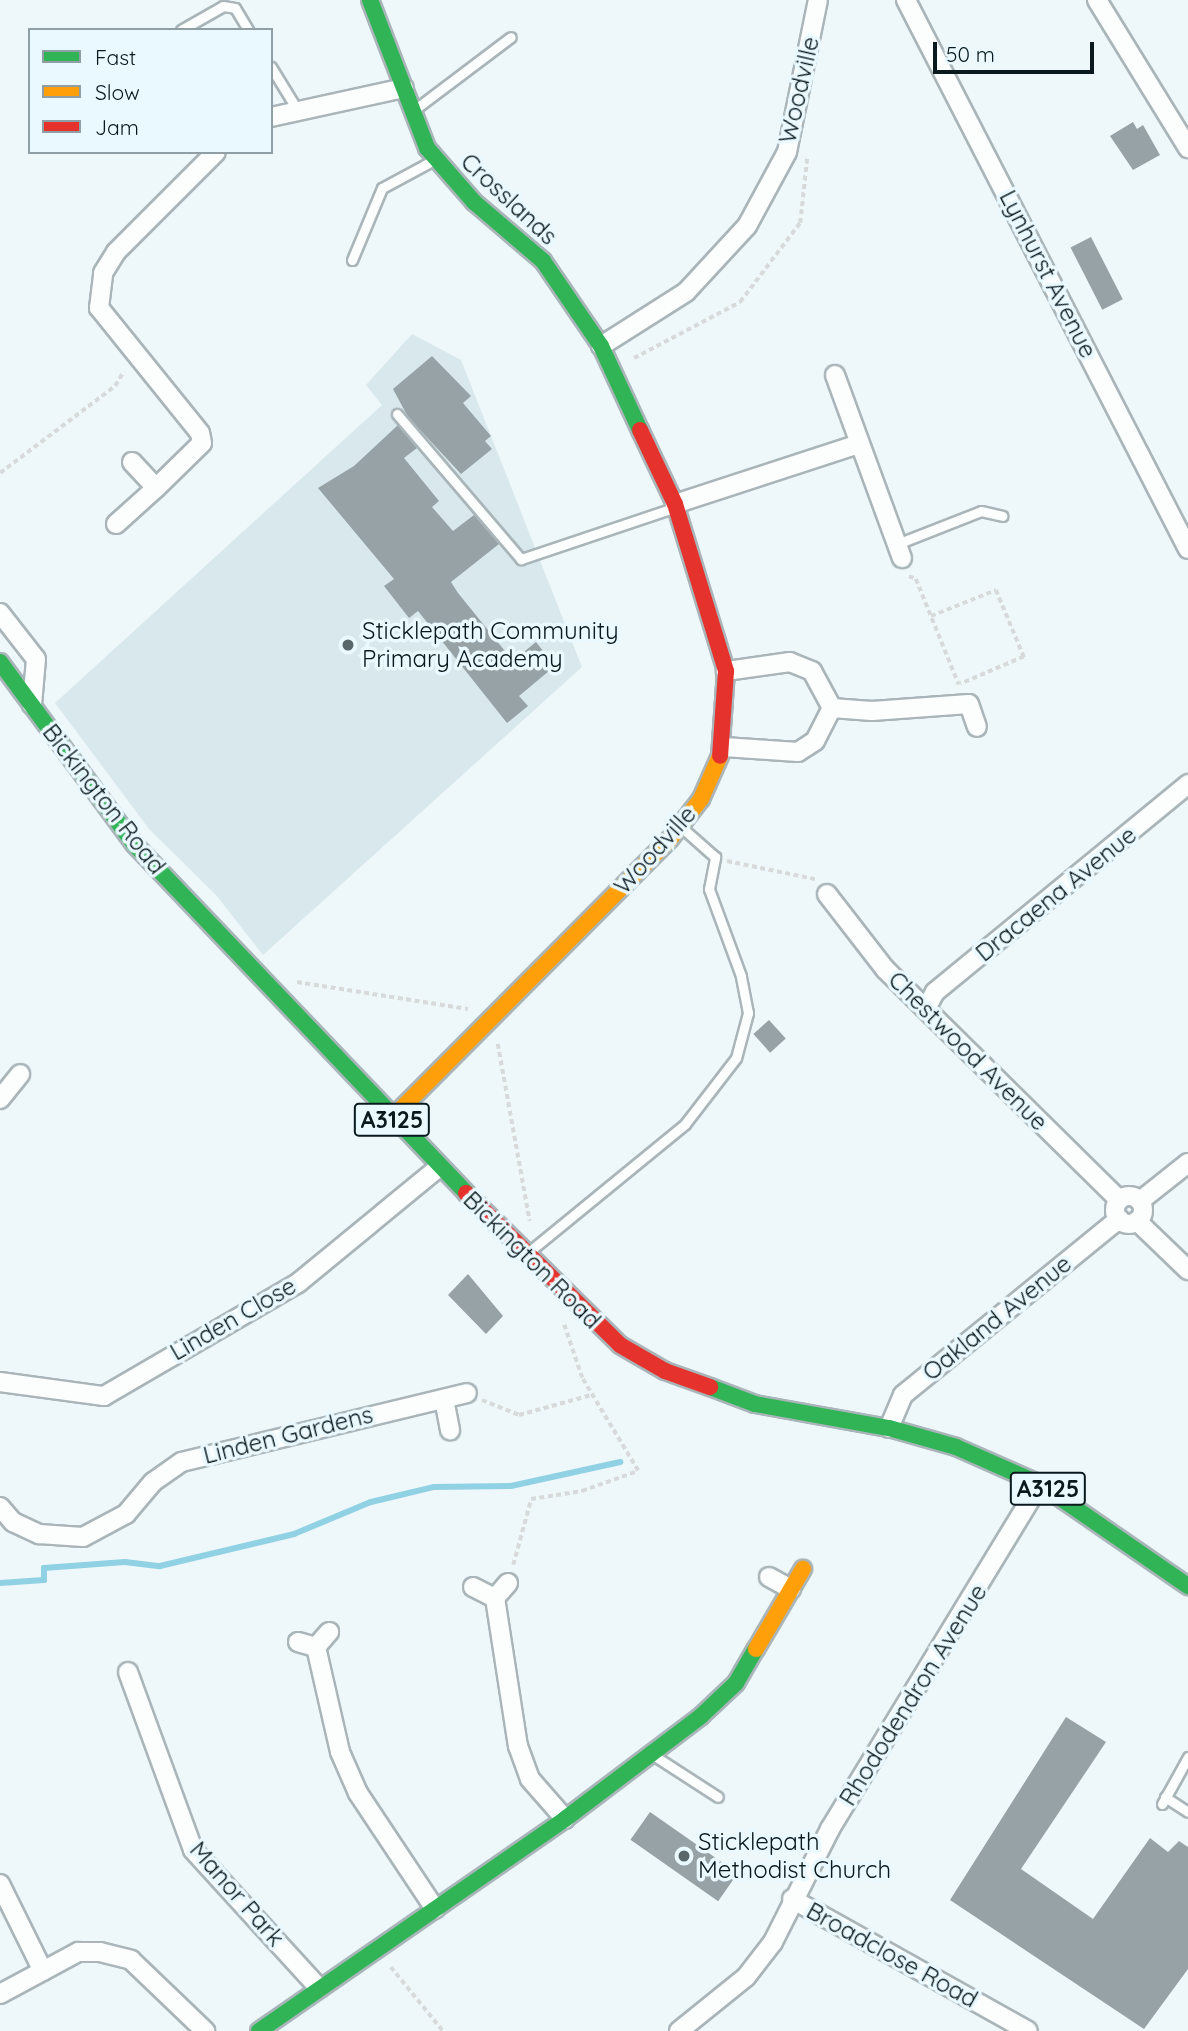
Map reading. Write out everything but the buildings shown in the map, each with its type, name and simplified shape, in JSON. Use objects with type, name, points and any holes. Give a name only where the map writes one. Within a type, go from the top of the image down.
[{"type":"street","name":"Crosslands","points":[[370,0],[413,111],[436,159],[474,202],[542,261],[601,346]]},
{"type":"street","name":"Woodville","points":[[391,1119],[680,826],[701,799],[724,747],[726,671],[675,505],[601,346],[686,292],[747,226],[787,152],[818,0]]},
{"type":"street","name":"Lynhurst Avenue","points":[[906,0],[1188,549]]},
{"type":"street","points":[[1097,0],[1188,148]]},
{"type":"street","points":[[273,117],[404,88]]},
{"type":"street","points":[[116,524],[194,455],[202,443],[200,433],[132,354],[99,308],[103,273],[116,252],[214,154]]},
{"type":"street","points":[[835,375],[899,551]]},
{"type":"street","points":[[675,505],[859,444]]},
{"type":"street","points":[[132,462],[156,488]]},
{"type":"street","name":"Bickington Road","points":[[0,613],[36,659],[32,707]]},
{"type":"street","name":"Bickington Road","points":[[0,662],[134,844],[391,1119],[576,1307],[620,1345],[705,1388],[755,1404],[889,1428],[956,1447],[1041,1484],[1188,1586]]},
{"type":"street","points":[[726,671],[790,662],[812,671],[832,708]]},
{"type":"street","points":[[832,708],[872,712],[969,704],[977,727]]},
{"type":"street","points":[[724,747],[798,752],[815,741],[832,708]]},
{"type":"street","name":"Dracaena Avenue","points":[[927,1007],[935,992],[1188,784]]},
{"type":"street","name":"Chestwood Avenue","points":[[827,894],[885,969],[927,1007],[1119,1200]]},
{"type":"street","points":[[0,1099],[20,1074]]},
{"type":"street","points":[[1138,1221],[1140,1201],[1188,1163]]},
{"type":"street","name":"Linden Close","points":[[1,1388],[104,1396],[298,1283],[439,1167]]},
{"type":"street","points":[[1140,1201],[1132,1196],[1119,1200],[1119,1219],[1138,1221],[1188,1270]]},
{"type":"street","name":"Oakland Avenue","points":[[889,1428],[903,1395],[1119,1219]]},
{"type":"street","name":"Linden Gardens","points":[[0,1507],[13,1522],[39,1534],[83,1537],[126,1514],[153,1482],[182,1462],[467,1393]]},
{"type":"street","points":[[444,1399],[450,1430]]},
{"type":"street","name":"Rhododendron Avenue","points":[[679,2031],[746,1978],[773,1942],[792,1899],[1041,1484]]},
{"type":"street","points":[[259,2031],[565,1819],[651,1754],[736,1683],[803,1569]]},
{"type":"street","points":[[769,1577],[791,1589]]},
{"type":"street","points":[[508,1583],[495,1598],[518,1746],[530,1779],[565,1819]]},
{"type":"street","points":[[473,1587],[495,1598]]},
{"type":"street","points":[[316,1647],[329,1632]]},
{"type":"street","points":[[298,1642],[316,1647]]},
{"type":"street","points":[[316,1647],[340,1752],[358,1793],[435,1909]]},
{"type":"street","name":"Manor Park","points":[[128,1672],[193,1850],[319,1988]]},
{"type":"street","points":[[0,1884],[43,1971]]},
{"type":"street","name":"Broadclose Road","points":[[792,1899],[1028,2031]]},
{"type":"street","points":[[0,1994],[78,1951],[131,1960],[205,2031]]},
{"type":"lane","points":[[184,28],[223,6],[235,8],[247,28]]},
{"type":"lane","points":[[413,111],[511,37]]},
{"type":"lane","points":[[273,70],[298,111]]},
{"type":"lane","points":[[352,260],[382,188],[436,159]]},
{"type":"lane","points":[[397,414],[521,559],[675,505]]},
{"type":"lane","points":[[899,551],[981,511],[1002,516]]},
{"type":"lane","points":[[524,1255],[685,1124],[736,1058],[748,1013],[741,976],[709,889],[715,857],[680,826]]},
{"type":"lane","points":[[651,1754],[718,1797]]},
{"type":"lane","points":[[1188,1757],[1164,1800],[1188,1812]]},
{"type":"path","points":[[612,369],[740,302],[800,223],[808,151]]},
{"type":"path","points":[[0,473],[116,386],[132,354]]},
{"type":"path","points":[[899,551],[931,616],[959,685],[962,706]]},
{"type":"path","points":[[931,616],[996,590],[1024,657],[959,685]]},
{"type":"path","points":[[715,857],[822,880],[827,894]]},
{"type":"path","points":[[508,1583],[531,1499],[582,1491],[638,1471],[592,1395],[561,1325],[576,1307]]},
{"type":"path","points":[[467,1393],[519,1415],[592,1395]]},
{"type":"path","points":[[376,1949],[443,2031]]},
{"type":"shaded area","name":"Sticklepath Community Primary Academy","points":[[412,334],[461,360],[582,667],[263,955],[216,895],[149,829],[55,703],[382,405],[366,385]]},
{"type":"waterway","points":[[0,1583],[44,1580],[44,1568],[125,1562],[160,1566],[294,1534],[371,1502],[434,1487],[511,1486],[620,1462]]},
{"type":"traffic: fast","points":[[370,0],[427,148],[474,202],[543,261],[601,346],[640,430]]},
{"type":"traffic: fast","points":[[0,662],[134,844],[466,1193]]},
{"type":"traffic: fast","points":[[710,1387],[755,1404],[889,1428],[956,1447],[1040,1484],[1188,1586]]},
{"type":"traffic: fast","points":[[259,2031],[565,1819],[701,1716],[736,1683],[756,1649]]},
{"type":"traffic: slow","points":[[391,1119],[670,839],[701,799],[720,756]]},
{"type":"traffic: slow","points":[[756,1649],[803,1569]]},
{"type":"traffic: jam","points":[[640,430],[675,504],[726,671],[720,756]]},
{"type":"traffic: jam","points":[[466,1193],[620,1345],[665,1371],[710,1387]]},
{"type":"place","name":"Sticklepath Community Primary Academy","points":[[348,645]]},
{"type":"place","name":"Sticklepath Methodist Church","points":[[684,1856]]}]
